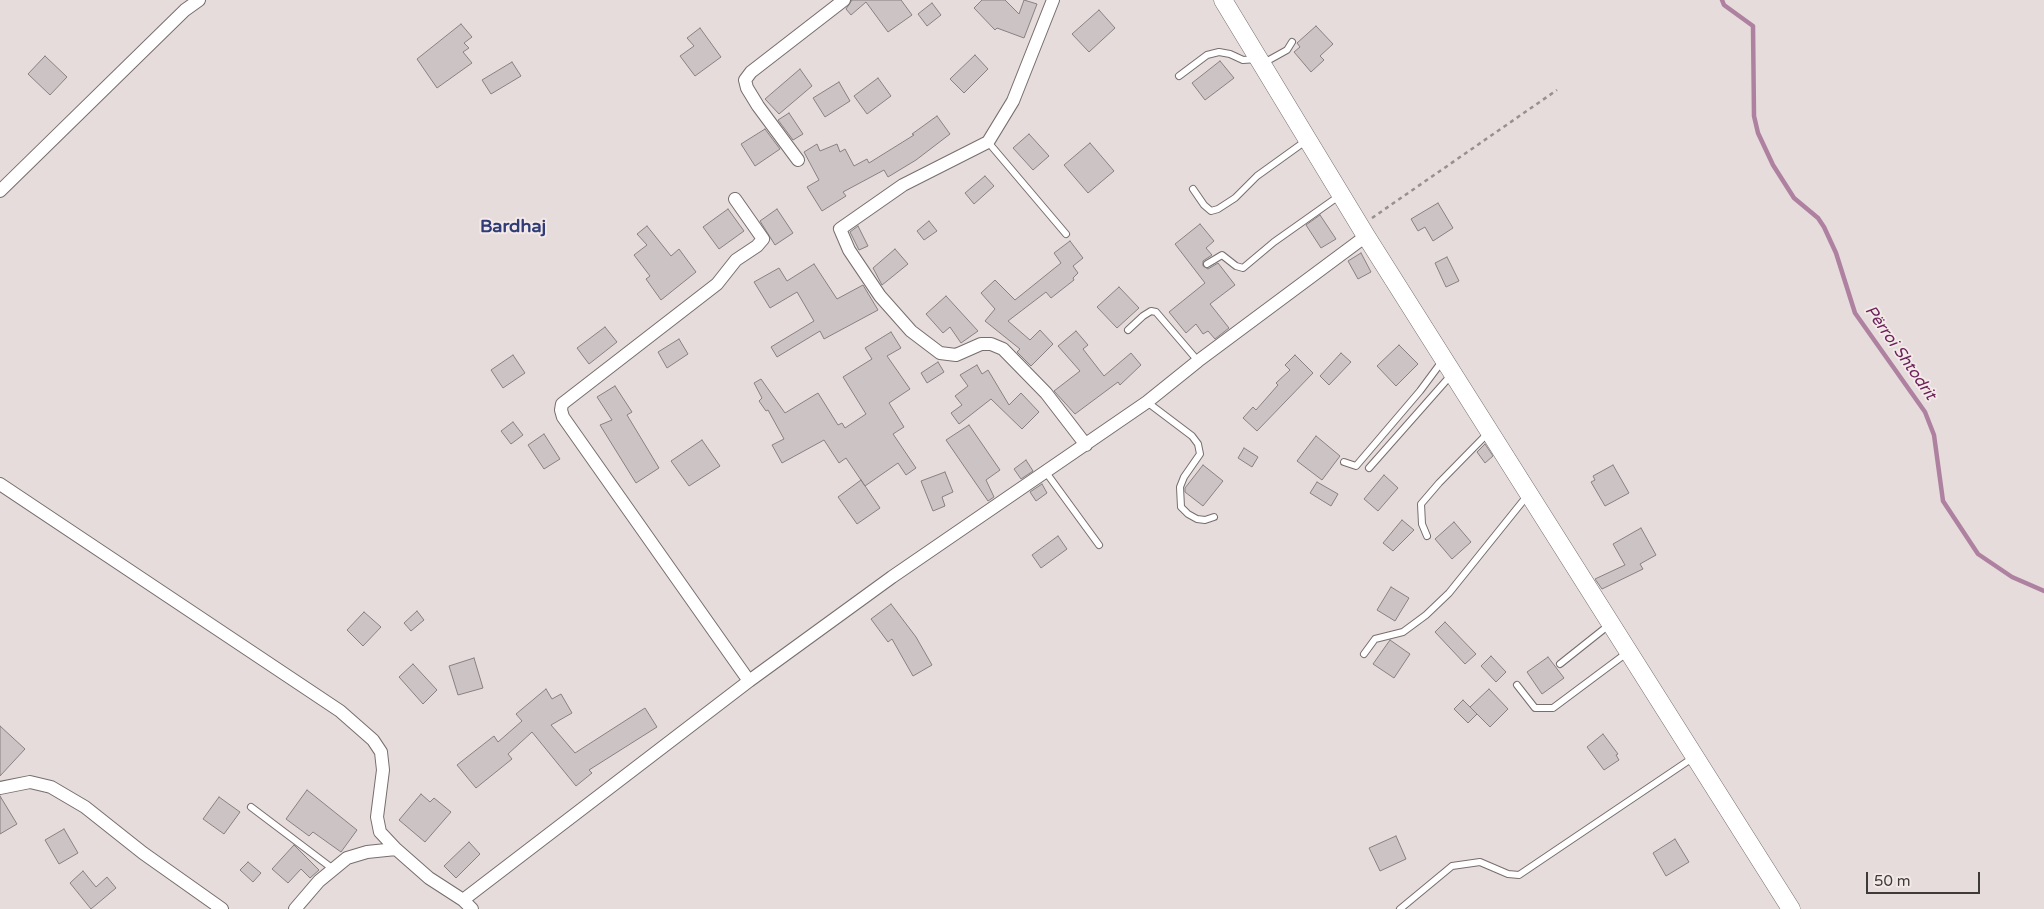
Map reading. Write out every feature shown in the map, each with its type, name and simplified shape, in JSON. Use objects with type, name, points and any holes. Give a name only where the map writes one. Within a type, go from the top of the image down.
[{"type":"street","points":[[0,191],[185,10],[199,0]]},
{"type":"street","points":[[798,160],[758,106],[747,88],[745,80],[750,72],[844,0]]},
{"type":"street","points":[[1053,0],[1013,101],[988,142],[903,185],[840,229],[849,250],[880,296],[911,330],[940,353],[956,355],[981,344],[991,344],[1003,349],[1046,393],[1086,445]]},
{"type":"street","points":[[1223,0],[1448,366],[1791,909]]},
{"type":"street","points":[[735,199],[763,239],[757,246],[736,260],[717,284],[562,404],[562,410],[563,417],[749,681]]},
{"type":"street","points":[[0,484],[340,710],[373,740],[381,752],[383,770],[377,817],[380,832],[429,878],[468,904],[749,681],[892,577],[1147,402],[1364,231]]},
{"type":"street","points":[[0,788],[30,782],[51,787],[85,807],[143,853],[222,909]]},
{"type":"street","points":[[295,909],[333,869],[347,858],[367,852],[396,849]]},
{"type":"lane","points":[[1179,76],[1207,55],[1219,52],[1243,60],[1261,62],[1269,60],[1287,50],[1292,42]]},
{"type":"lane","points":[[1193,189],[1204,205],[1212,211],[1218,209],[1235,198],[1257,176],[1308,140]]},
{"type":"lane","points":[[988,142],[1066,234]]},
{"type":"lane","points":[[1206,264],[1222,255],[1236,266],[1243,268],[1274,242],[1342,194]]},
{"type":"lane","points":[[1128,330],[1142,316],[1151,311],[1156,312],[1198,361]]},
{"type":"lane","points":[[1344,462],[1356,466],[1420,391],[1448,366]]},
{"type":"lane","points":[[1369,468],[1448,366]]},
{"type":"lane","points":[[1147,402],[1192,436],[1198,444],[1200,454],[1184,477],[1180,487],[1181,507],[1196,519],[1205,520],[1214,517]]},
{"type":"lane","points":[[1427,536],[1422,524],[1422,504],[1439,483],[1490,431]]},
{"type":"lane","points":[[1045,471],[1099,546]]},
{"type":"lane","points":[[1364,654],[1375,639],[1403,632],[1432,610],[1449,593],[1529,493]]},
{"type":"lane","points":[[1560,664],[1612,623]]},
{"type":"lane","points":[[1518,685],[1535,708],[1553,708],[1629,651]]},
{"type":"lane","points":[[1400,909],[1452,866],[1480,862],[1508,874],[1520,875],[1695,756]]},
{"type":"lane","points":[[251,806],[333,869]]},
{"type":"path","points":[[1364,231],[1557,90]]},
{"type":"building","points":[[852,0],[901,0],[912,15],[888,32],[866,2],[851,15],[846,9]]},
{"type":"building","points":[[982,0],[1005,0],[1019,14],[1024,0],[1037,4],[1024,38],[997,28],[995,30],[974,8]]},
{"type":"building","points":[[932,3],[941,15],[927,26],[918,14]]},
{"type":"building","points":[[1099,10],[1115,28],[1089,52],[1072,34]]},
{"type":"building","points":[[461,24],[472,37],[464,43],[469,48],[463,52],[472,63],[437,88],[417,59]]},
{"type":"building","points":[[1316,26],[1333,44],[1320,56],[1324,60],[1311,72],[1294,52],[1300,47],[1297,43]]},
{"type":"building","points":[[700,28],[721,57],[695,76],[680,56],[694,46],[687,38]]},
{"type":"building","points":[[975,55],[988,69],[964,93],[950,79]]},
{"type":"building","points":[[45,56],[67,77],[50,95],[28,74]]},
{"type":"building","points":[[1220,61],[1234,78],[1205,100],[1192,83]]},
{"type":"building","points":[[512,62],[521,76],[491,94],[482,80]]},
{"type":"building","points":[[800,69],[812,86],[779,114],[765,99]]},
{"type":"building","points":[[878,78],[891,96],[867,114],[854,96]]},
{"type":"building","points":[[839,82],[850,101],[825,117],[813,98]]},
{"type":"building","points":[[789,113],[803,134],[793,140],[778,120]]},
{"type":"building","points":[[937,116],[950,134],[916,160],[888,177],[884,170],[843,192],[846,196],[822,211],[807,187],[819,180],[804,152],[817,144],[820,151],[837,144],[840,152],[845,149],[854,166],[867,159],[869,163],[914,135],[912,134]]},
{"type":"building","points":[[765,129],[780,149],[755,166],[741,144]]},
{"type":"building","points":[[1029,134],[1049,156],[1033,170],[1013,148]]},
{"type":"building","points":[[1090,143],[1114,171],[1088,193],[1064,165]]},
{"type":"building","points":[[985,176],[994,186],[974,204],[965,193]]},
{"type":"building","points":[[1438,203],[1453,228],[1433,241],[1425,227],[1418,231],[1411,219]]},
{"type":"building","points":[[728,209],[744,231],[719,249],[703,227]]},
{"type":"building","points":[[777,209],[793,233],[775,245],[760,221]]},
{"type":"building","points":[[1320,215],[1336,239],[1321,248],[1306,225]]},
{"type":"building","points":[[929,221],[937,231],[924,240],[917,231]]},
{"type":"building","points":[[1200,224],[1214,241],[1206,248],[1212,255],[1203,261],[1203,266],[1208,269],[1218,263],[1235,285],[1210,304],[1229,328],[1215,339],[1208,331],[1203,334],[1196,324],[1186,333],[1169,312],[1205,283],[1175,244]]},
{"type":"building","points":[[647,226],[671,256],[679,249],[696,272],[661,300],[646,279],[650,276],[634,255],[647,245],[637,234]]},
{"type":"building","points":[[858,226],[868,246],[859,250],[850,232]]},
{"type":"building","points":[[1070,241],[1083,258],[1073,266],[1078,273],[1073,278],[1074,280],[1051,298],[1046,292],[1008,321],[1030,340],[1040,330],[1053,344],[1031,366],[1017,352],[1020,349],[985,321],[995,309],[981,293],[995,280],[1015,300],[1061,263],[1054,253]]},
{"type":"building","points":[[895,249],[908,264],[882,285],[873,268]]},
{"type":"building","points":[[1361,253],[1371,272],[1358,279],[1348,261]]},
{"type":"building","points":[[1447,257],[1459,281],[1446,287],[1435,263]]},
{"type":"building","points":[[814,264],[837,299],[863,285],[878,310],[824,339],[820,331],[777,357],[771,347],[814,321],[797,292],[770,308],[754,282],[779,268],[787,281]]},
{"type":"building","points":[[1119,287],[1139,308],[1117,328],[1097,307]]},
{"type":"building","points":[[946,296],[978,331],[961,343],[950,327],[943,333],[926,314]]},
{"type":"building","points":[[605,327],[617,342],[589,364],[577,348]]},
{"type":"building","points":[[1076,331],[1088,345],[1083,349],[1104,376],[1131,353],[1141,365],[1120,385],[1118,382],[1075,414],[1054,391],[1080,371],[1058,346]]},
{"type":"building","points":[[891,332],[901,348],[887,356],[910,389],[889,403],[904,427],[893,434],[916,468],[906,475],[898,463],[865,486],[846,458],[839,463],[824,440],[782,463],[772,445],[784,439],[768,410],[766,411],[759,401],[762,398],[754,383],[761,379],[785,413],[818,393],[838,425],[842,423],[845,428],[866,414],[843,377],[872,359],[865,348]]},
{"type":"building","points":[[679,339],[688,354],[667,368],[658,352]]},
{"type":"building","points":[[1399,345],[1418,364],[1396,386],[1377,366]]},
{"type":"building","points":[[1341,353],[1351,362],[1329,385],[1320,376]]},
{"type":"building","points":[[513,355],[525,373],[503,388],[491,370]]},
{"type":"building","points":[[1295,355],[1313,373],[1257,431],[1243,418],[1253,407],[1256,410],[1278,385],[1276,383],[1290,370],[1285,365]]},
{"type":"building","points":[[938,362],[944,372],[927,383],[921,373]]},
{"type":"building","points":[[977,365],[982,374],[988,370],[1009,405],[1021,393],[1039,412],[1022,429],[991,399],[959,424],[951,413],[962,405],[955,396],[968,386],[960,375]]},
{"type":"building","points":[[615,386],[632,412],[627,415],[659,468],[636,483],[600,425],[612,420],[597,397]]},
{"type":"building","points":[[513,422],[523,435],[511,444],[501,431]]},
{"type":"building","points":[[969,425],[1000,470],[986,480],[994,497],[988,501],[946,440]]},
{"type":"building","points":[[544,434],[560,459],[544,469],[528,445]]},
{"type":"building","points":[[1316,436],[1340,456],[1322,480],[1297,461]]},
{"type":"building","points":[[702,440],[720,466],[689,486],[671,461]]},
{"type":"building","points":[[1485,444],[1493,456],[1485,463],[1477,452]]},
{"type":"building","points":[[1244,448],[1258,457],[1252,467],[1238,458]]},
{"type":"building","points":[[1026,460],[1033,471],[1021,479],[1014,469]]},
{"type":"building","points":[[1203,465],[1223,481],[1203,506],[1185,492],[1185,488]]},
{"type":"building","points":[[1613,465],[1629,493],[1605,506],[1591,482],[1595,480],[1593,476]]},
{"type":"building","points":[[945,472],[953,492],[942,497],[945,506],[933,511],[921,481]]},
{"type":"building","points":[[1384,475],[1398,488],[1378,511],[1364,499]]},
{"type":"building","points":[[861,480],[880,508],[857,524],[838,497]]},
{"type":"building","points":[[1317,482],[1338,494],[1331,506],[1310,493]]},
{"type":"building","points":[[1042,484],[1047,493],[1036,501],[1030,492]]},
{"type":"building","points":[[1402,520],[1414,530],[1393,551],[1383,543]]},
{"type":"building","points":[[1454,522],[1471,542],[1452,559],[1435,539]]},
{"type":"building","points":[[1641,528],[1656,555],[1640,564],[1643,569],[1602,589],[1595,579],[1625,565],[1613,544]]},
{"type":"building","points":[[1058,536],[1067,549],[1041,568],[1032,555]]},
{"type":"building","points":[[1391,587],[1409,598],[1395,621],[1377,610]]},
{"type":"building","points":[[891,604],[916,637],[932,665],[913,676],[892,639],[888,642],[871,619]]},
{"type":"building","points":[[417,611],[424,620],[411,631],[404,623]]},
{"type":"building","points":[[364,612],[381,627],[363,646],[347,630]]},
{"type":"building","points":[[1445,622],[1476,654],[1465,664],[1435,632]]},
{"type":"building","points":[[1390,640],[1410,654],[1394,678],[1373,664]]},
{"type":"building","points":[[1491,656],[1506,672],[1496,682],[1481,666]]},
{"type":"building","points":[[1548,657],[1564,678],[1542,694],[1527,672]]},
{"type":"building","points":[[474,658],[483,688],[458,695],[449,666]]},
{"type":"building","points":[[413,664],[437,690],[423,704],[399,677]]},
{"type":"building","points":[[546,689],[552,699],[561,694],[572,713],[551,725],[575,753],[645,708],[657,727],[589,770],[592,773],[576,786],[532,732],[508,754],[512,759],[476,788],[457,765],[494,736],[498,742],[522,721],[516,714]]},
{"type":"building","points":[[1489,689],[1508,709],[1490,727],[1470,707]]},
{"type":"building","points":[[1463,700],[1477,714],[1468,723],[1454,709]]},
{"type":"building","points":[[0,726],[25,749],[0,776]]},
{"type":"building","points":[[1603,734],[1618,754],[1616,755],[1619,760],[1604,770],[1587,747]]},
{"type":"building","points":[[307,790],[357,830],[341,852],[313,832],[309,836],[286,819]]},
{"type":"building","points":[[421,794],[430,802],[434,798],[451,812],[425,842],[399,820]]},
{"type":"building","points":[[0,796],[17,824],[0,834]]},
{"type":"building","points":[[219,797],[240,812],[224,834],[203,819]]},
{"type":"building","points":[[64,829],[78,853],[59,864],[45,840]]},
{"type":"building","points":[[1396,836],[1406,859],[1380,871],[1369,848]]},
{"type":"building","points":[[1675,839],[1689,862],[1666,876],[1653,853]]},
{"type":"building","points":[[469,842],[480,854],[456,878],[444,866]]},
{"type":"building","points":[[294,845],[319,870],[310,878],[301,869],[288,883],[272,869]]},
{"type":"building","points":[[248,862],[261,873],[253,882],[240,870]]},
{"type":"building","points":[[83,871],[96,887],[107,877],[116,888],[91,909],[70,883]]},
{"type":"waterway","name":"Përroi Shtodrit","points":[[1722,0],[1724,5],[1753,26],[1754,116],[1758,133],[1773,165],[1794,198],[1818,218],[1824,227],[1836,253],[1855,313],[1925,412],[1934,435],[1943,501],[1978,554],[2012,577],[2044,591]]},
{"type":"district","name":"Bardhaj","points":[[513,227]]}]
